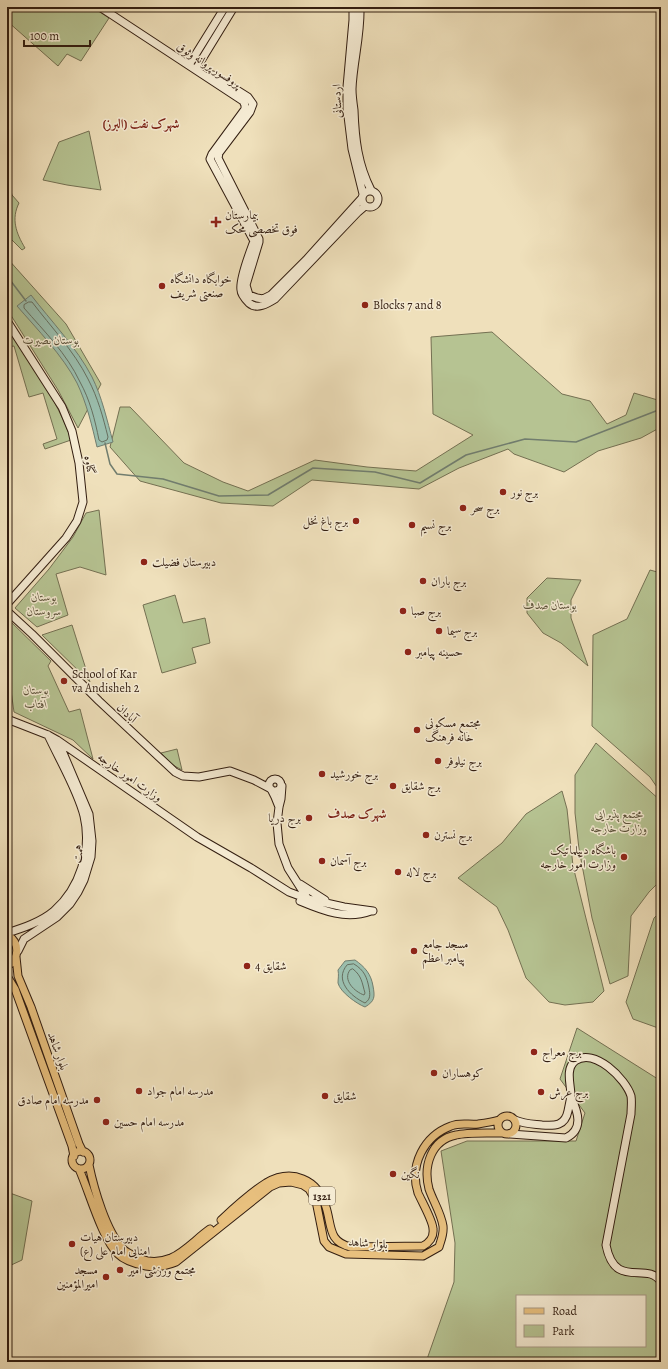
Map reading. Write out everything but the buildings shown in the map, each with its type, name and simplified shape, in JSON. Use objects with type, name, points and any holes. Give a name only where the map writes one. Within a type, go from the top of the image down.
[{"type":"main road","name":"پروفسور پروانه وثوق","points":[[100,7],[116,14],[194,65],[248,97],[252,104],[250,112],[214,158],[257,240]]},
{"type":"main road","name":"پروفسور پروانه وثوق","points":[[109,7],[116,14]]},
{"type":"main road","points":[[194,65],[225,7]]},
{"type":"main road","points":[[194,65],[234,7]]},
{"type":"main road","name":"اردستانی","points":[[353,7],[347,87],[363,175],[371,190]]},
{"type":"main road","name":"اردستانی","points":[[360,7],[360,21],[351,109],[352,149],[362,196]]},
{"type":"main road","points":[[371,190],[377,195],[378,202],[373,206],[365,206],[358,212],[275,299],[265,305],[252,306],[246,300],[241,290],[243,274],[257,240],[259,242],[246,285],[249,295],[263,299],[271,295],[306,260],[362,196],[371,190]]},
{"type":"main road","points":[[362,196],[365,206]]},
{"type":"main road","name":"گناوه","points":[[7,321],[62,407],[72,430],[79,463],[83,502],[77,521],[66,538],[7,604]]},
{"type":"main road","name":"آبادان","points":[[7,611],[99,701],[175,772],[189,777],[199,777],[230,771],[254,780],[271,790]]},
{"type":"main road","name":"وزارت امور خارجه","points":[[7,719],[57,740],[197,837],[238,861],[289,892],[308,899],[344,907],[373,911],[361,915],[341,915],[314,907],[291,896],[238,861]]},
{"type":"main road","name":"همت","points":[[7,934],[44,918],[64,901],[73,888],[85,856],[86,838],[84,816],[48,735]]},
{"type":"main road","name":"همت","points":[[17,954],[24,939],[58,917],[70,904],[84,880],[91,857],[92,841],[89,814],[57,740]]},
{"type":"main road","points":[[69,767],[70,758],[75,753]]},
{"type":"main road","points":[[279,807],[269,783],[272,779],[279,780],[282,786],[277,829],[279,844],[288,868],[314,907]]},
{"type":"main road","name":"آبادان","points":[[254,780],[272,779]]},
{"type":"main road","points":[[271,790],[277,791],[282,786]]},
{"type":"main road","points":[[289,892],[295,892],[299,889],[297,881]]},
{"type":"main road","points":[[297,881],[318,897],[330,903]]},
{"type":"main road","points":[[341,915],[346,913],[344,907]]},
{"type":"main road","points":[[18,930],[17,934],[20,937],[33,933]]},
{"type":"main road","points":[[7,934],[14,941],[17,954],[11,964],[7,966]]},
{"type":"main road","name":"بلوار شاهد","points":[[17,954],[18,976],[31,1007],[83,1152]]},
{"type":"main road","name":"بلوار شاهد","points":[[7,976],[18,996],[72,1146],[74,1156]]},
{"type":"main road","points":[[570,1096],[576,1108],[578,1118],[575,1132],[566,1138],[502,1133],[499,1128],[499,1120],[507,1116],[513,1117],[515,1120],[520,1122],[551,1125],[559,1124],[566,1118],[570,1096],[569,1076],[574,1062],[590,1057],[610,1069],[626,1085],[631,1097],[631,1114],[606,1245],[608,1256],[612,1263],[621,1270],[636,1274],[652,1274],[661,1282]]},
{"type":"main road","name":"بلوار شاهد","points":[[79,1169],[108,1240],[118,1254],[135,1264],[152,1267],[176,1262],[221,1223],[270,1187],[280,1183],[291,1182],[305,1186],[313,1194],[318,1208],[322,1235],[324,1241],[330,1247],[346,1254],[423,1246],[428,1244],[434,1229],[418,1191],[415,1174],[418,1156],[426,1144],[440,1131],[452,1125],[477,1124],[499,1120]]},
{"type":"main road","points":[[510,1134],[516,1128],[515,1120]]},
{"type":"main road","name":"بلوار شاهد","points":[[364,1251],[423,1256],[439,1247],[444,1234],[443,1226],[429,1187],[427,1165],[431,1153],[444,1140],[456,1134],[502,1133]]},
{"type":"main road","points":[[83,1152],[89,1157],[89,1165],[85,1168],[79,1169],[73,1164],[74,1156],[83,1152]]},
{"type":"main road","name":"بلوار شاهد","points":[[89,1165],[108,1225],[116,1240],[130,1255],[148,1262],[167,1260],[213,1230]]},
{"type":"green space","points":[[7,7],[92,7],[109,18],[81,61],[67,54],[58,66],[7,21]]},
{"type":"green space","points":[[89,131],[101,190],[43,180],[59,142]]},
{"type":"green space","points":[[7,175],[12,195],[19,203],[15,220],[19,237],[25,248],[22,250],[7,235]]},
{"type":"green space","name":"بوستان بصیرت","points":[[7,258],[66,324],[101,384],[78,428],[58,390],[7,309]]},
{"type":"green space","points":[[7,328],[59,410],[71,440],[45,449],[43,444],[57,439],[43,393],[29,397],[14,346],[7,347]]},
{"type":"green space","points":[[492,332],[562,394],[590,401],[607,424],[626,415],[634,393],[661,401],[661,427],[641,438],[598,451],[564,472],[514,454],[508,449],[459,468],[419,489],[312,480],[273,506],[221,503],[140,481],[110,447],[120,407],[130,407],[184,463],[223,482],[248,491],[315,460],[367,467],[416,471],[473,435],[433,414],[431,337]]},
{"type":"green space","name":"بوستان سروستان","points":[[99,510],[106,575],[80,567],[56,574],[68,615],[37,627],[15,608],[49,569],[73,537],[86,513]]},
{"type":"green space","points":[[650,570],[661,573],[661,793],[650,777],[592,726],[593,635],[627,619]]},
{"type":"green space","name":"بوستان صدف","points":[[547,578],[581,580],[571,600],[571,618],[588,666],[561,643],[543,633],[527,613],[527,598]]},
{"type":"green space","points":[[175,595],[183,623],[205,618],[210,643],[192,648],[196,663],[162,673],[143,605]]},
{"type":"green space","name":"بوستان آفتاب","points":[[7,618],[51,661],[48,666],[69,712],[80,709],[93,759],[73,740],[14,712],[7,662]]},
{"type":"green space","name":"بوستان آفتاب","points":[[72,625],[90,682],[42,635]]},
{"type":"green space","name":"مجتمع پذیرایی وزارت خارجه","points":[[596,743],[661,801],[661,880],[649,892],[631,916],[628,976],[610,984],[592,918],[579,849],[575,813],[575,775]]},
{"type":"green space","points":[[177,749],[182,770],[171,764],[161,753]]},
{"type":"green space","points":[[562,791],[567,809],[573,866],[604,991],[593,1002],[565,1005],[549,1002],[526,978],[508,930],[497,907],[458,878],[502,843],[526,814]]},
{"type":"green space","points":[[661,911],[661,1029],[633,1019],[626,1002],[654,918]]},
{"type":"green space","points":[[577,1028],[661,1081],[661,1362],[426,1362],[454,1282],[455,1243],[441,1151],[467,1141],[576,1141],[585,1113],[560,1079]]},
{"type":"green space","points":[[7,1192],[32,1201],[22,1260],[7,1267]]},
{"type":"water","points":[[31,295],[86,366],[96,385],[113,442],[97,447],[81,391],[77,383],[65,363],[17,306]]},
{"type":"water","points":[[355,960],[367,971],[373,986],[374,998],[371,1003],[365,1007],[345,994],[338,983],[338,970],[345,961]]},
{"type":"waterway","points":[[7,276],[26,301]]},
{"type":"waterway","points":[[105,443],[110,464],[117,474],[163,479],[219,496],[268,495],[313,468],[375,472],[420,483],[466,455],[525,439],[576,442],[661,409]]},
{"type":"place","name":"بیمارستان فوق تخصصی محک","points":[[216,222]]},
{"type":"place","name":"خوابگاه دانشگاه صنعتی شریف","points":[[162,286]]},
{"type":"place","name":"Blocks 7 and 8","points":[[365,305]]},
{"type":"place","name":"برج نور","points":[[503,492]]},
{"type":"place","name":"برج سحر","points":[[463,508]]},
{"type":"place","name":"برج باغ نخل","points":[[356,521]]},
{"type":"place","name":"برج نسیم","points":[[412,525]]},
{"type":"place","name":"دبیرستان فضیلت","points":[[144,562]]},
{"type":"place","name":"برج باران","points":[[423,581]]},
{"type":"place","name":"برج صبا","points":[[403,611]]},
{"type":"place","name":"برج سیما","points":[[439,631]]},
{"type":"place","name":"حسینه پیامبر","points":[[408,652]]},
{"type":"place","name":"School of Kar va Andisheh 2","points":[[64,681]]},
{"type":"place","name":"مجتمع مسکونی خانه فرهنگ","points":[[417,730]]},
{"type":"place","name":"برج نیلوفر","points":[[438,761]]},
{"type":"place","name":"برج خورشید","points":[[322,774]]},
{"type":"place","name":"برج شقایق","points":[[393,786]]},
{"type":"place","name":"برج دریا","points":[[309,818]]},
{"type":"place","name":"برج نسترن","points":[[426,835]]},
{"type":"place","name":"باشگاه دیپلماتیک وزارت امور خارجه","points":[[624,857]]},
{"type":"place","name":"برج آسمان","points":[[322,861]]},
{"type":"place","name":"برج لاله","points":[[398,872]]},
{"type":"place","name":"مسجد جامع پیامبر اعظم","points":[[414,951]]},
{"type":"place","name":"شقایق 4","points":[[247,966]]},
{"type":"place","name":"برج معراج","points":[[534,1052]]},
{"type":"place","name":"کوهساران","points":[[434,1073]]},
{"type":"place","name":"مدرسه امام جواد","points":[[139,1091]]},
{"type":"place","name":"برج عرش","points":[[541,1092]]},
{"type":"place","name":"شقایق","points":[[325,1096]]},
{"type":"place","name":"مدرسه امام صادق","points":[[97,1100]]},
{"type":"place","name":"مدرسه امام حسین","points":[[106,1122]]},
{"type":"place","name":"نگین","points":[[393,1174]]},
{"type":"place","name":"دبیرستان هیات امنایی امام علی (ع)","points":[[72,1244]]},
{"type":"place","name":"مجتمع ورزشی امیر","points":[[120,1270]]},
{"type":"place","name":"مسجد امیرالمؤمنین","points":[[106,1277]]},
{"type":"district","name":"شهرک نفت (البرز)","points":[[141,123]]},
{"type":"district","name":"شهرک صدف","points":[[357,813]]}]
